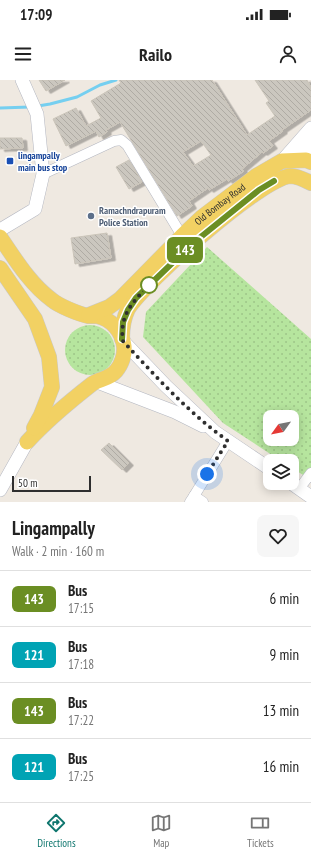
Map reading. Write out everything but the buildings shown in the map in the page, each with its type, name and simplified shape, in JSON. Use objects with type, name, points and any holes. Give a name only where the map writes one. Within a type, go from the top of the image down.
[{"type":"main road","points":[[282,161],[304,161]]},
{"type":"main road","name":"Old Bombay Road","points":[[87,316],[109,307],[120,299],[182,236],[202,218],[262,171],[282,161]]},
{"type":"main road","name":"Old Bombay Road","points":[[26,442],[44,423],[67,403],[95,382],[105,379],[117,370],[123,356],[123,322],[128,310],[136,298],[192,244],[259,190],[274,181],[291,176],[311,183]]},
{"type":"main road","points":[[0,237],[18,264],[45,295],[54,302],[87,316],[96,316],[109,321],[118,331],[123,340]]},
{"type":"main road","points":[[0,268],[35,319],[49,357],[52,387],[41,415],[26,442]]},
{"type":"street","points":[[0,230],[35,208],[43,174],[37,114],[23,83]]},
{"type":"street","points":[[282,161],[311,128]]},
{"type":"street","points":[[43,174],[114,141],[121,140],[127,145],[182,236]]},
{"type":"street","points":[[304,161],[311,142]]},
{"type":"street","points":[[123,340],[166,386],[215,432]]},
{"type":"street","points":[[97,382],[175,412],[215,432],[263,464]]},
{"type":"street","points":[[203,502],[192,499],[228,441]]},
{"type":"street","points":[[1,486],[26,442]]},
{"type":"street","points":[[299,483],[311,473]]},
{"type":"street","points":[[299,489],[311,497]]},
{"type":"green space","points":[[207,247],[311,339],[311,480],[299,472],[299,454],[270,454],[223,423],[143,337],[146,312]]},
{"type":"green space","points":[[85,325],[95,325],[108,332],[115,345],[115,355],[108,368],[95,375],[85,375],[76,371],[69,364],[65,355],[65,345],[69,336],[76,329]]},
{"type":"waterway","points":[[38,106],[77,97],[100,85],[116,80]]},
{"type":"waterway","points":[[0,108],[30,107]]},
{"type":"bus line","name":"143","points":[[122,339],[123,322],[128,310],[136,298],[171,263],[212,227],[259,190],[274,181]]},
{"type":"place","name":"lingampally main bus stop","points":[[10,161]]},
{"type":"place","name":"Ramachndrapuram Police Station","points":[[91,216]]},
{"type":"route","points":[[149,285],[136,298],[128,310],[123,322],[122,339],[182,402],[215,432],[228,441],[207,474]]}]
